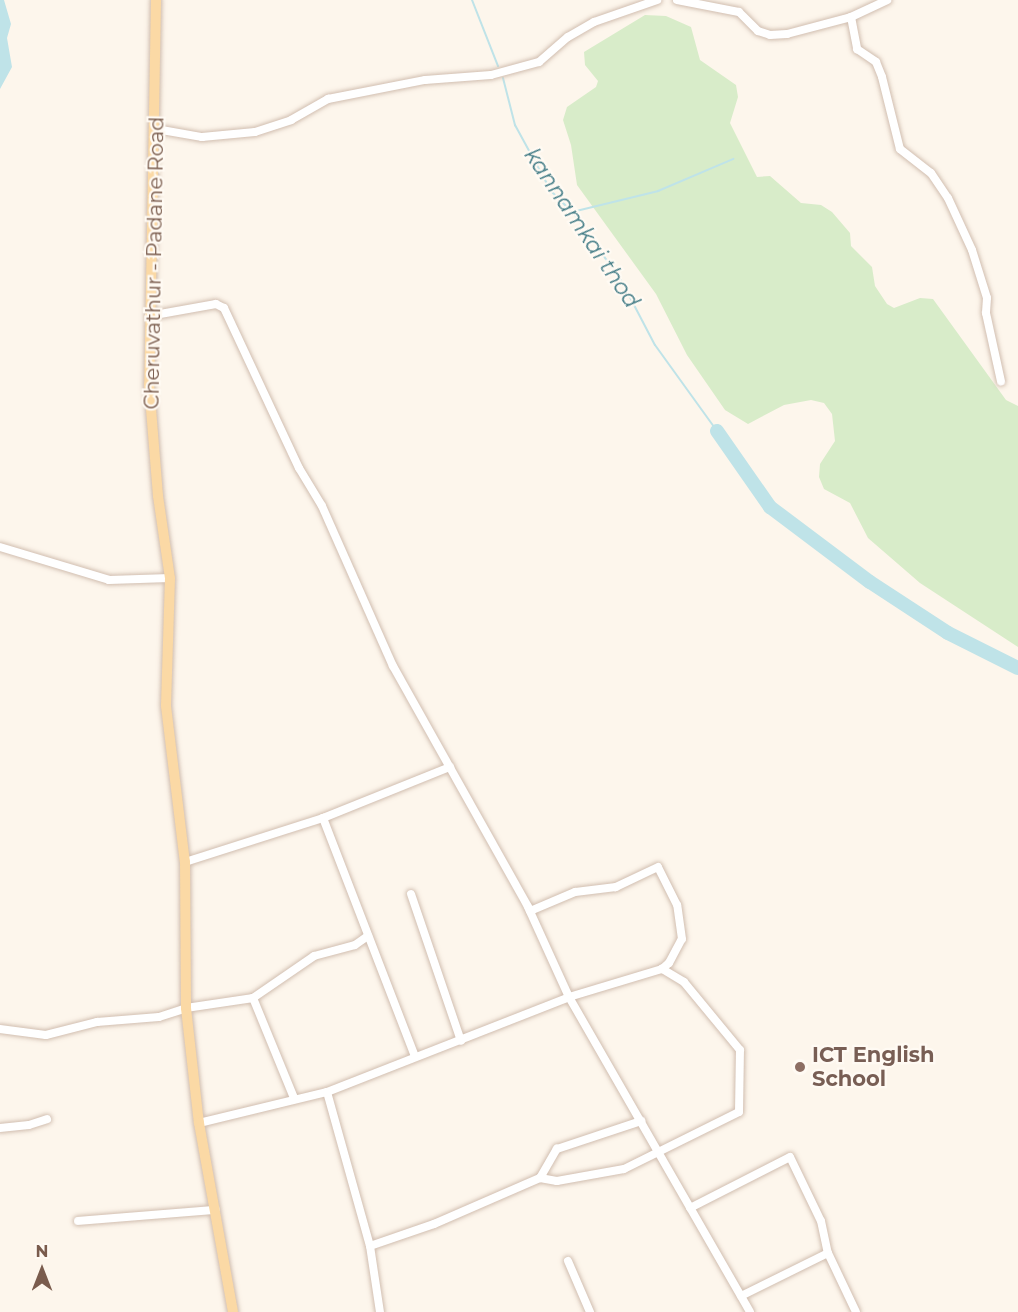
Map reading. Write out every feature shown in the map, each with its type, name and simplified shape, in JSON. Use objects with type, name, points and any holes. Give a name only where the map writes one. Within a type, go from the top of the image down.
[{"type":"main road","name":"Cheruvathur - Padane Road","points":[[156,0],[156,129],[149,316],[153,443],[171,578],[166,706],[185,862],[186,1008],[199,1123],[233,1312]]},
{"type":"street","points":[[156,129],[202,138],[255,132],[291,120],[338,97],[425,80],[491,75],[539,62],[568,37],[594,22],[657,0]]},
{"type":"street","points":[[677,0],[712,4],[739,12],[758,31],[771,35],[787,34],[850,17],[887,0]]},
{"type":"street","points":[[850,17],[857,49],[876,62],[882,76],[900,149],[931,173],[948,198],[972,250],[987,298],[986,313],[1001,381]]},
{"type":"street","points":[[149,316],[216,304],[224,308],[299,468],[322,506],[380,638],[530,911],[570,997],[750,1312]]},
{"type":"street","points":[[0,547],[109,579],[171,578]]},
{"type":"street","points":[[185,862],[323,818],[450,767]]},
{"type":"street","points":[[323,818],[415,1057]]},
{"type":"street","points":[[199,1123],[294,1098],[327,1092],[570,997],[662,969],[669,963],[682,939],[682,928],[673,895],[658,867],[616,887],[575,892],[530,911]]},
{"type":"street","points":[[411,894],[461,1041]]},
{"type":"street","points":[[0,1029],[46,1035],[97,1022],[159,1017],[186,1008],[253,999],[314,956],[355,945],[368,936]]},
{"type":"street","points":[[370,1246],[434,1224],[540,1178],[557,1181],[617,1171],[660,1155],[731,1119],[742,1107],[742,1056],[732,1036],[684,982],[662,969]]},
{"type":"street","points":[[253,999],[294,1098]]},
{"type":"street","points":[[327,1092],[370,1246],[380,1312]]},
{"type":"street","points":[[0,1128],[28,1125],[46,1119]]},
{"type":"street","points":[[540,1178],[557,1149],[641,1121]]},
{"type":"street","points":[[690,1208],[790,1157],[821,1221],[828,1252],[856,1312]]},
{"type":"street","points":[[78,1221],[216,1210]]},
{"type":"street","points":[[741,1296],[828,1252]]},
{"type":"street","points":[[568,1261],[590,1312]]},
{"type":"green space","points":[[645,15],[666,16],[691,27],[700,60],[736,85],[738,97],[730,123],[757,177],[770,176],[801,203],[821,205],[832,212],[850,233],[851,246],[872,267],[875,286],[887,304],[894,308],[920,298],[933,299],[1006,400],[1018,406],[1018,647],[920,583],[868,538],[850,503],[824,489],[819,477],[820,464],[835,441],[832,414],[824,403],[811,400],[784,405],[748,424],[725,410],[687,355],[656,294],[577,185],[571,145],[563,120],[567,107],[596,87],[598,81],[585,65],[584,52]]},
{"type":"water","points":[[0,0],[4,0],[11,24],[7,38],[12,67],[0,89]]},
{"type":"waterway","name":"kannamkai thod","points":[[472,0],[498,66]]},
{"type":"waterway","name":"kannamkai thod","points":[[503,78],[515,125],[551,191],[575,215],[622,282],[655,345],[717,431]]},
{"type":"waterway","points":[[572,212],[658,191],[733,159]]},
{"type":"waterway","points":[[717,431],[770,507],[870,582],[948,633],[1018,668]]},
{"type":"place","name":"ICT English School","points":[[800,1067]]}]
